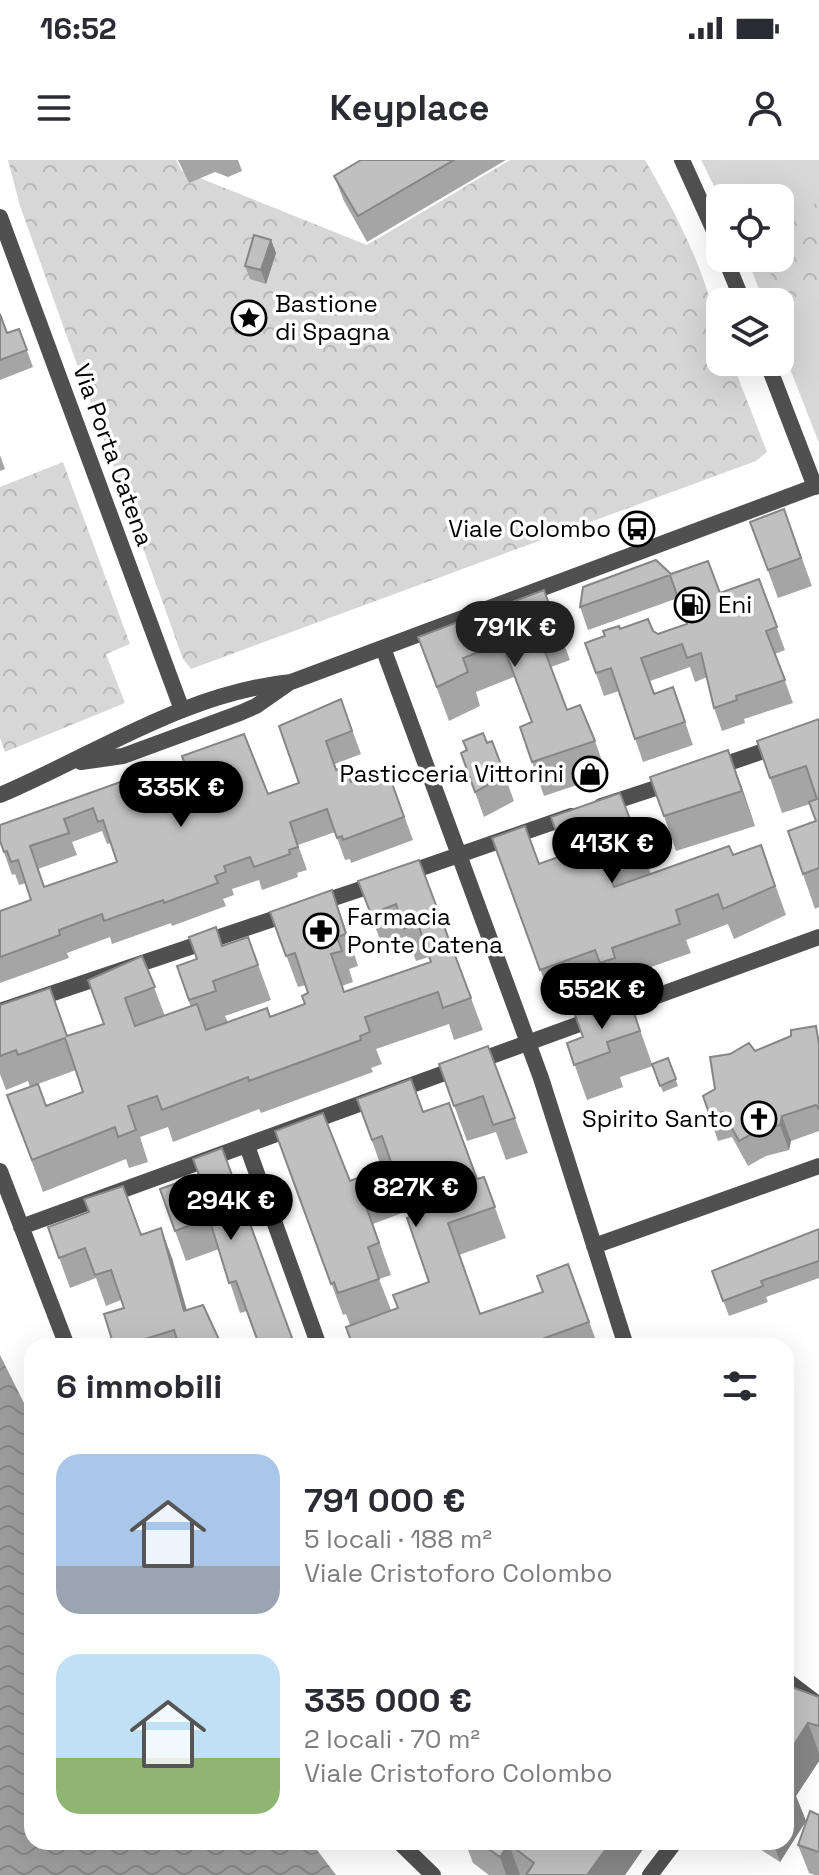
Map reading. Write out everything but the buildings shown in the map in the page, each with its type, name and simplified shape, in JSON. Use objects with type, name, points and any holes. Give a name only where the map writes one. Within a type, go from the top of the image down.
[{"type":"street","points":[[682,160],[706,213]]},
{"type":"street","name":"Via Porta Catena","points":[[0,217],[182,710]]},
{"type":"street","points":[[75,762],[123,756],[256,706],[291,682],[818,490],[773,376]]},
{"type":"street","points":[[383,648],[528,1042],[623,1338]]},
{"type":"street","points":[[0,795],[75,762],[117,736],[182,710],[248,686],[291,682]]},
{"type":"street","points":[[0,1011],[819,732]]},
{"type":"street","points":[[21,1227],[819,937]]},
{"type":"street","points":[[247,1146],[316,1338]]},
{"type":"street","points":[[594,1246],[819,1166]]},
{"type":"street","points":[[0,1171],[64,1338]]},
{"type":"street","points":[[794,1689],[819,1705]]},
{"type":"street","points":[[407,1850],[433,1875]]},
{"type":"street","points":[[650,1875],[669,1850]]},
{"type":"green space","points":[[8,160],[176,160],[182,171],[367,245],[510,160],[645,160],[683,231],[706,288],[706,376],[737,376],[767,452],[756,461],[191,669],[183,659],[20,206]]},
{"type":"green space","points":[[701,160],[819,160],[819,443],[793,376],[794,288],[759,288],[752,272],[794,272],[794,184],[713,184]]},
{"type":"green space","points":[[819,202],[819,285],[794,298],[794,288],[776,288],[770,272],[794,272],[794,215]]},
{"type":"green space","points":[[63,462],[130,644],[106,654],[125,703],[5,752],[0,738],[0,487]]},
{"type":"water","points":[[0,1355],[24,1403],[24,1850],[317,1850],[336,1875],[0,1875]]},
{"type":"place","name":"Bastione di Spagna","points":[[249,318]]},
{"type":"place","name":"Viale Colombo","points":[[637,529]]},
{"type":"place","name":"Eni","points":[[692,605]]},
{"type":"place","name":"Pasticceria Vittorini","points":[[590,774]]},
{"type":"place","name":"Farmacia Ponte Catena","points":[[321,931]]},
{"type":"place","name":"Spirito Santo","points":[[759,1119]]}]
